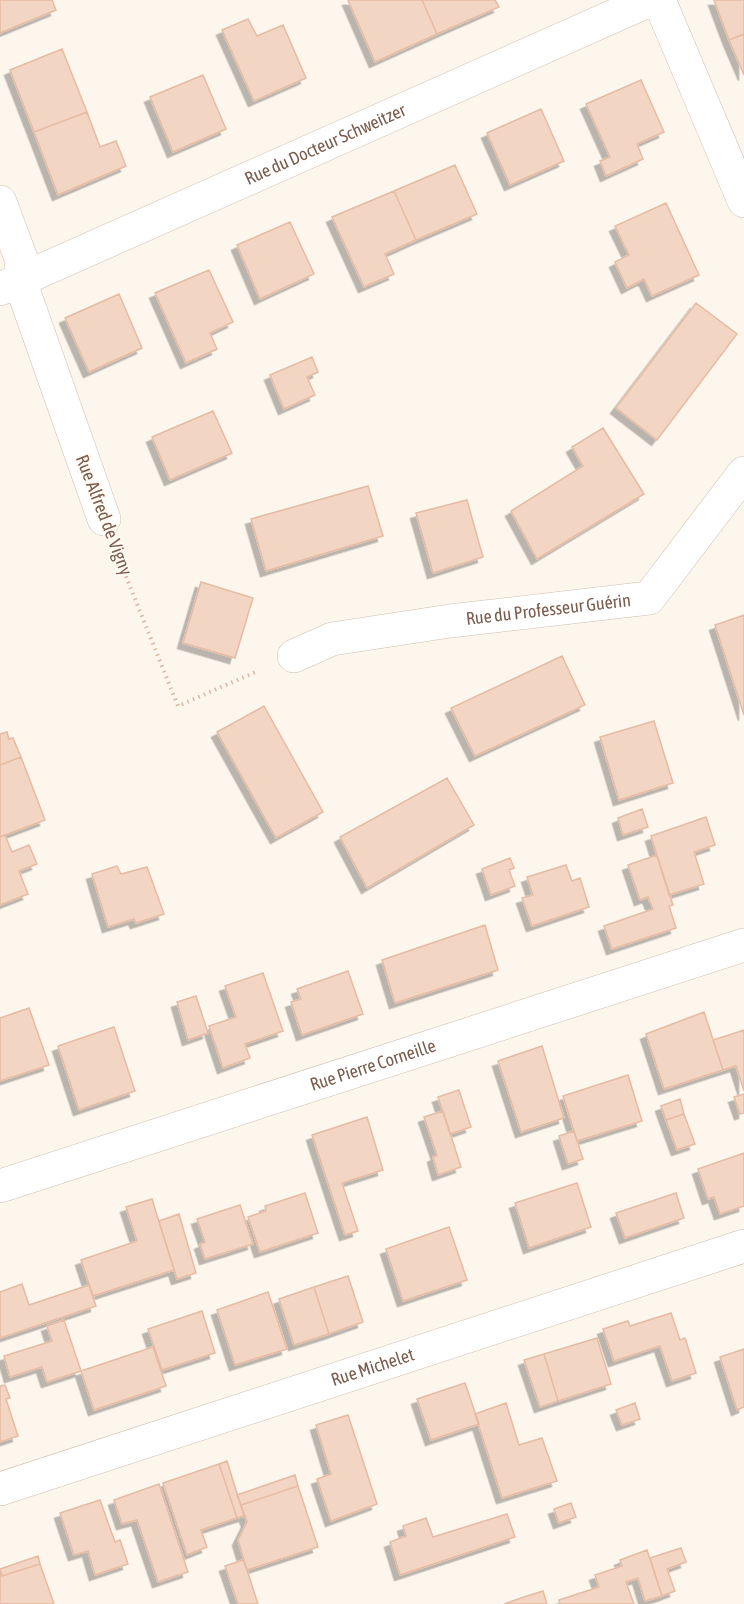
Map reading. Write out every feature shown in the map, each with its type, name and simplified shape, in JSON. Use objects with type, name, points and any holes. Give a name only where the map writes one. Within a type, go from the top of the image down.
[{"type":"street","name":"Rue du Docteur Schweitzer","points":[[10,285],[650,0]]},
{"type":"street","points":[[659,0],[744,201]]},
{"type":"street","name":"Rue Alfred de Vigny","points":[[0,202],[22,261],[10,285],[104,519]]},
{"type":"street","name":"Rue du Professeur Guérin","points":[[294,656],[332,639],[450,621],[649,598],[744,473]]},
{"type":"street","name":"Rue Pierre Corneille","points":[[0,1186],[744,945]]},
{"type":"street","name":"Rue Michelet","points":[[0,1489],[744,1246]]},
{"type":"path","name":"Rue Alfred de Vigny","points":[[104,519],[178,706],[294,656]]},
{"type":"building","points":[[0,0],[52,0],[56,10],[0,33]]},
{"type":"building","points":[[348,0],[422,0],[437,34],[375,62]]},
{"type":"building","points":[[422,0],[495,0],[499,7],[437,34]]},
{"type":"building","points":[[714,0],[744,0],[744,34],[729,40]]},
{"type":"building","points":[[248,19],[257,36],[283,25],[306,78],[254,101],[222,30]]},
{"type":"building","points":[[744,34],[744,75],[729,40]]},
{"type":"building","points":[[62,49],[87,112],[34,132],[10,70]]},
{"type":"building","points":[[203,75],[226,129],[173,152],[150,97]]},
{"type":"building","points":[[641,80],[664,132],[637,144],[643,159],[606,176],[600,161],[610,157],[586,104]]},
{"type":"building","points":[[541,109],[564,161],[510,185],[487,133]]},
{"type":"building","points":[[87,112],[100,147],[116,141],[126,166],[58,195],[34,132]]},
{"type":"building","points":[[455,165],[477,214],[416,240],[394,191]]},
{"type":"building","points":[[394,191],[416,240],[385,254],[394,274],[364,287],[332,217]]},
{"type":"building","points":[[666,203],[699,275],[652,296],[644,279],[627,288],[615,262],[629,255],[615,226]]},
{"type":"building","points":[[290,222],[314,274],[260,299],[237,245]]},
{"type":"building","points":[[209,270],[233,322],[210,333],[217,349],[186,363],[155,293]]},
{"type":"building","points":[[119,294],[142,348],[89,372],[65,318]]},
{"type":"building","points":[[696,303],[737,334],[657,440],[616,408]]},
{"type":"building","points":[[312,357],[318,372],[307,377],[315,395],[284,409],[270,375]]},
{"type":"building","points":[[213,411],[232,453],[170,480],[152,437]]},
{"type":"building","points":[[603,428],[644,494],[537,559],[511,511],[583,466],[572,447]]},
{"type":"building","points":[[368,486],[383,536],[266,571],[251,519]]},
{"type":"building","points":[[467,500],[483,557],[433,573],[416,513]]},
{"type":"building","points":[[201,582],[253,598],[235,658],[183,643]]},
{"type":"building","points":[[744,615],[744,715],[715,625]]},
{"type":"building","points":[[562,656],[585,705],[475,756],[451,708]]},
{"type":"building","points":[[264,706],[323,812],[276,838],[217,732]]},
{"type":"building","points":[[654,721],[673,783],[619,800],[600,737]]},
{"type":"building","points":[[7,732],[9,739],[13,738],[21,757],[0,765],[0,734]]},
{"type":"building","points":[[21,757],[45,820],[0,837],[0,765]]},
{"type":"building","points":[[447,778],[474,825],[367,888],[340,837]]},
{"type":"building","points":[[642,809],[648,827],[623,835],[618,818]]},
{"type":"building","points":[[706,817],[715,845],[694,852],[704,884],[669,895],[651,836]]},
{"type":"building","points":[[5,835],[12,852],[29,845],[37,864],[19,871],[28,894],[0,905],[0,837]]},
{"type":"building","points":[[657,855],[673,905],[669,906],[676,928],[612,949],[604,926],[653,909],[648,897],[640,900],[628,865]]},
{"type":"building","points":[[510,858],[514,868],[509,870],[515,886],[491,895],[482,869]]},
{"type":"building","points":[[566,865],[572,881],[580,878],[589,907],[532,926],[522,898],[533,895],[527,877]]},
{"type":"building","points":[[117,866],[121,874],[147,867],[164,914],[136,923],[134,919],[108,927],[92,874]]},
{"type":"building","points":[[485,925],[498,970],[395,1003],[382,960]]},
{"type":"building","points":[[348,971],[363,1014],[302,1035],[291,1002],[301,999],[297,989]]},
{"type":"building","points":[[263,973],[283,1031],[245,1044],[250,1058],[223,1068],[209,1026],[236,1017],[225,986]]},
{"type":"building","points":[[196,996],[208,1033],[188,1040],[177,1002]]},
{"type":"building","points":[[29,1008],[49,1065],[0,1081],[0,1018]]},
{"type":"building","points":[[704,1012],[723,1070],[664,1089],[646,1034]]},
{"type":"building","points":[[114,1027],[135,1091],[79,1110],[58,1046]]},
{"type":"building","points":[[744,1030],[744,1091],[736,1066],[723,1070],[713,1040]]},
{"type":"building","points":[[542,1046],[564,1118],[521,1132],[498,1061]]},
{"type":"building","points":[[628,1075],[642,1121],[577,1141],[563,1096]]},
{"type":"building","points":[[459,1090],[471,1127],[450,1134],[438,1097]]},
{"type":"building","points":[[744,1094],[744,1113],[740,1114],[734,1097]]},
{"type":"building","points":[[680,1099],[684,1114],[666,1120],[661,1106]]},
{"type":"building","points":[[443,1111],[461,1167],[438,1175],[433,1157],[437,1155],[424,1117]]},
{"type":"building","points":[[684,1114],[695,1144],[677,1150],[666,1120]]},
{"type":"building","points":[[367,1117],[383,1170],[342,1183],[358,1231],[345,1235],[312,1135]]},
{"type":"building","points":[[574,1131],[583,1159],[568,1164],[559,1136]]},
{"type":"building","points":[[744,1153],[744,1206],[720,1214],[714,1197],[708,1199],[698,1169]]},
{"type":"building","points":[[577,1183],[591,1227],[529,1248],[515,1203]]},
{"type":"building","points":[[305,1193],[318,1233],[260,1252],[248,1217],[266,1211],[265,1206]]},
{"type":"building","points":[[676,1193],[684,1218],[625,1238],[616,1213]]},
{"type":"building","points":[[152,1199],[174,1270],[93,1296],[81,1260],[137,1241],[126,1207]]},
{"type":"building","points":[[240,1205],[253,1244],[205,1259],[200,1244],[205,1242],[197,1219]]},
{"type":"building","points":[[179,1214],[196,1273],[177,1279],[159,1221]]},
{"type":"building","points":[[449,1227],[467,1280],[403,1301],[386,1249]]},
{"type":"building","points":[[348,1276],[363,1322],[329,1334],[314,1287]]},
{"type":"building","points":[[22,1284],[29,1305],[89,1285],[96,1306],[0,1338],[0,1292]]},
{"type":"building","points":[[314,1287],[329,1334],[294,1345],[279,1299]]},
{"type":"building","points":[[268,1292],[287,1349],[235,1365],[217,1310]]},
{"type":"building","points":[[202,1311],[215,1353],[162,1370],[148,1329]]},
{"type":"building","points":[[671,1313],[680,1340],[685,1338],[696,1373],[672,1381],[660,1346],[614,1361],[603,1329],[628,1321],[630,1326]]},
{"type":"building","points":[[64,1320],[81,1371],[47,1382],[42,1367],[10,1377],[4,1356],[52,1341],[47,1326]]},
{"type":"building","points":[[597,1338],[611,1384],[558,1401],[544,1354]]},
{"type":"building","points":[[153,1347],[166,1386],[94,1410],[81,1371]]},
{"type":"building","points":[[744,1349],[744,1407],[737,1410],[720,1357]]},
{"type":"building","points":[[544,1354],[558,1401],[540,1407],[524,1360]]},
{"type":"building","points":[[465,1383],[479,1424],[431,1440],[417,1399]]},
{"type":"building","points":[[5,1385],[10,1398],[6,1399],[18,1436],[0,1442],[0,1386]]},
{"type":"building","points":[[506,1403],[519,1445],[542,1438],[557,1481],[502,1498],[475,1414]]},
{"type":"building","points":[[635,1403],[640,1419],[622,1425],[616,1410]]},
{"type":"building","points":[[348,1415],[377,1504],[331,1521],[317,1479],[331,1474],[316,1425]]},
{"type":"building","points":[[227,1461],[244,1516],[237,1518],[219,1464]]},
{"type":"building","points":[[219,1464],[237,1518],[201,1530],[207,1547],[187,1555],[163,1483]]},
{"type":"building","points":[[295,1475],[298,1486],[241,1505],[237,1495]]},
{"type":"building","points":[[159,1484],[188,1572],[158,1582],[137,1520],[122,1524],[114,1500]]},
{"type":"building","points":[[298,1486],[318,1547],[247,1570],[238,1540],[247,1522],[241,1505]]},
{"type":"building","points":[[100,1500],[115,1542],[120,1540],[128,1564],[95,1575],[88,1551],[74,1555],[60,1513]]},
{"type":"building","points":[[571,1503],[576,1517],[559,1523],[554,1509]]},
{"type":"building","points":[[507,1514],[515,1537],[400,1575],[390,1542],[406,1536],[403,1526],[426,1518],[433,1537]]},
{"type":"building","points":[[681,1548],[686,1562],[667,1569],[675,1591],[662,1596],[650,1558]]},
{"type":"building","points":[[647,1550],[662,1596],[645,1601],[638,1578],[626,1582],[634,1604],[560,1604],[559,1600],[599,1587],[595,1575],[622,1566],[620,1560]]},
{"type":"building","points":[[38,1556],[40,1564],[2,1576],[0,1569]]},
{"type":"building","points":[[243,1560],[258,1604],[238,1604],[225,1566]]},
{"type":"building","points":[[40,1564],[54,1604],[0,1604],[0,1571],[2,1576]]},
{"type":"building","points":[[543,1591],[547,1604],[504,1604],[527,1596]]}]
